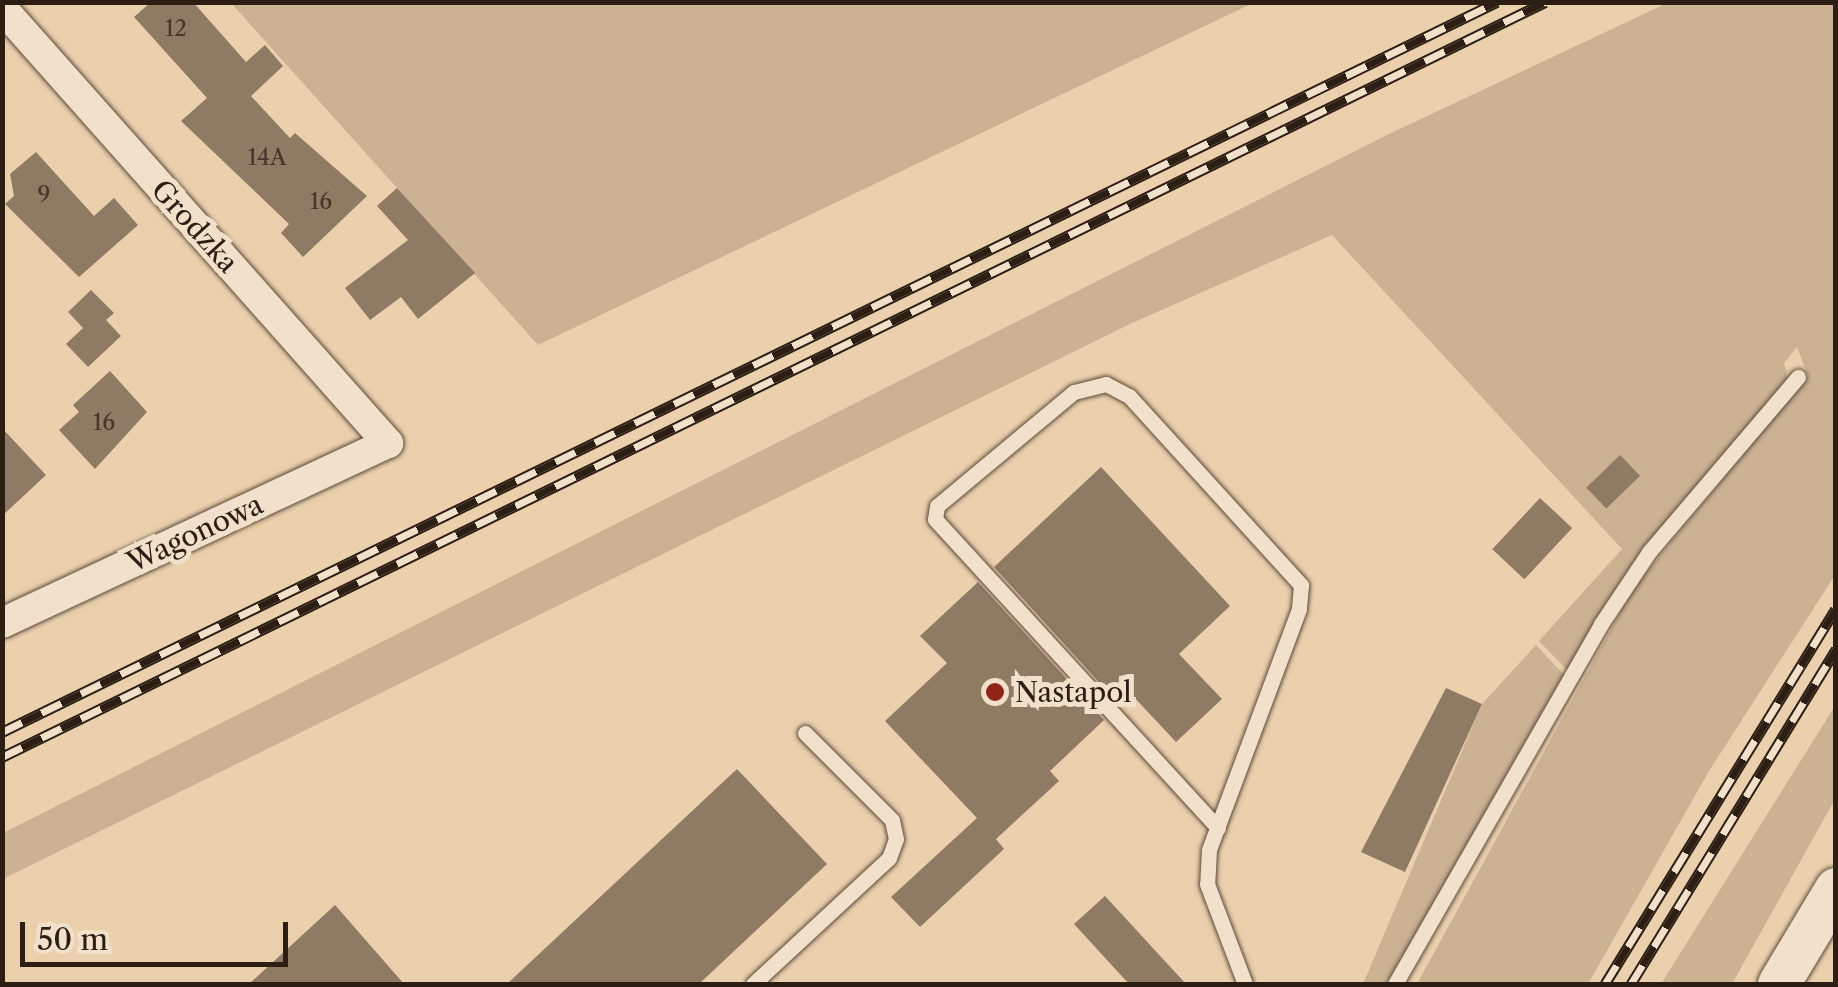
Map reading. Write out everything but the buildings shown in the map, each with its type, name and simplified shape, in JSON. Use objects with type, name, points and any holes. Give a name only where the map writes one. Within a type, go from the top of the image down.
[{"type":"street","name":"Grodzka","points":[[2,8],[388,443]]},
{"type":"street","name":"Wagonowa","points":[[2,623],[388,443]]},
{"type":"street","points":[[1779,984],[1836,890]]},
{"type":"lane","points":[[1395,984],[1601,624],[1650,552],[1798,378]]},
{"type":"lane","points":[[1218,828],[934,519],[937,506],[1074,392],[1106,384],[1128,396],[1301,585],[1300,609],[1218,828],[1207,884],[1245,984]]},
{"type":"lane","points":[[752,984],[889,858],[896,839],[892,820],[806,733]]},
{"type":"shaded area","points":[[231,3],[1253,3],[538,345]]},
{"type":"shaded area","points":[[1667,3],[1835,3],[1835,575],[1709,771],[1588,984],[1417,984],[1634,587],[1808,376],[1797,347],[1784,363],[1789,382],[1648,546],[1569,672],[1539,641],[1622,549],[1332,235],[1132,323],[3,879],[3,833],[1387,135]]},
{"type":"shaded area","points":[[1536,645],[1566,677],[1386,984],[1363,984],[1482,704]]},
{"type":"shaded area","points":[[1835,706],[1835,799],[1732,984],[1661,984]]},
{"type":"railway","points":[[2,732],[1497,2]]},
{"type":"railway","points":[[2,757],[1545,2]]},
{"type":"railway","points":[[1605,984],[1836,609]]},
{"type":"railway","points":[[1631,984],[1836,649]]},
{"type":"place","name":"Nastapol","points":[[995,692]]}]
